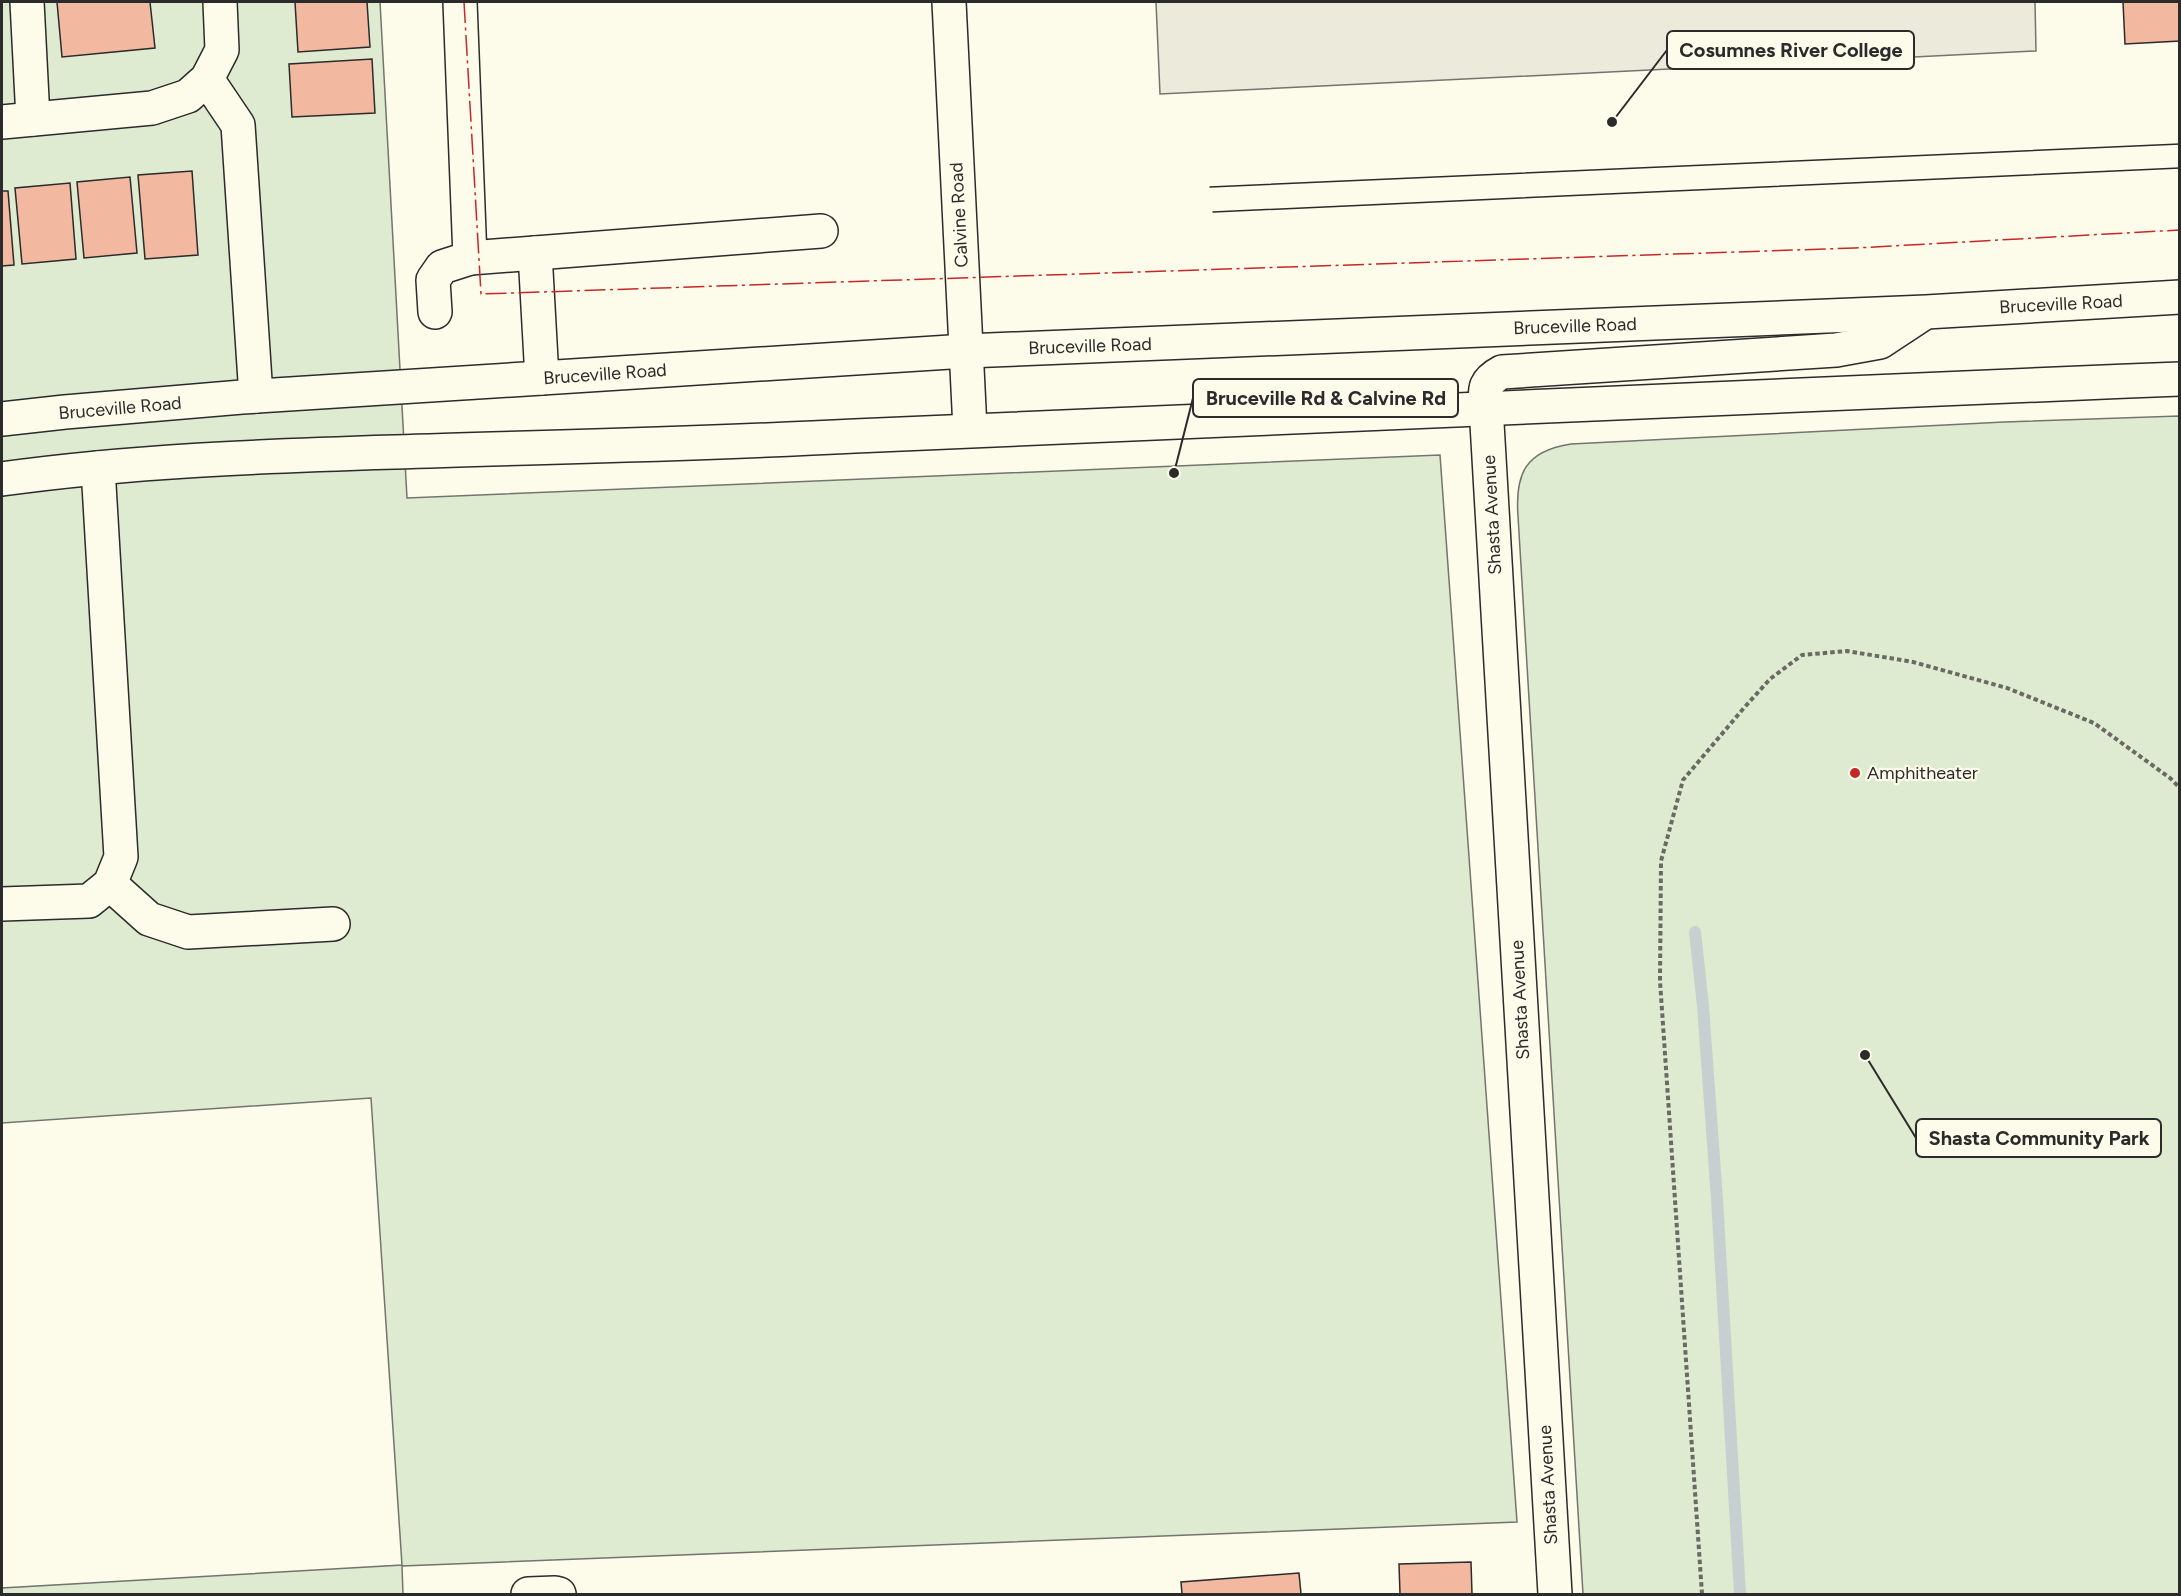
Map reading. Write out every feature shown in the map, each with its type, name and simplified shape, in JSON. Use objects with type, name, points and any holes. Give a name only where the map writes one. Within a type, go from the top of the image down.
[{"type":"main road","points":[[27,2],[17,121],[152,108],[188,96],[207,79],[222,51],[220,2]]},
{"type":"main road","points":[[460,2],[470,258]]},
{"type":"main road","name":"Calvine Road","points":[[949,2],[970,429]]},
{"type":"main road","points":[[207,79],[238,125],[256,396]]},
{"type":"main road","points":[[435,312],[433,280],[442,267],[470,258],[821,231]]},
{"type":"main road","points":[[535,253],[542,378]]},
{"type":"main road","name":"Bruceville Road","points":[[2,420],[65,412],[256,396],[966,351],[1926,312],[2180,297]]},
{"type":"main road","name":"Shasta Avenue","points":[[1555,1594],[1484,390],[1492,377],[1502,372],[1836,350],[1880,342],[1926,312]]},
{"type":"main road","points":[[2,479],[98,468],[240,458],[856,436],[1486,406],[2180,379]]},
{"type":"main road","points":[[2,904],[89,901],[110,884],[121,857],[98,468]]},
{"type":"main road","points":[[110,884],[149,919],[188,932],[333,924]]},
{"type":"main road","points":[[528,1594],[559,1594]]},
{"type":"path","points":[[1702,1594],[1660,981],[1661,861],[1683,780],[1770,679],[1802,656],[1847,651],[1913,662],[2007,688],[2094,723],[2170,778],[2180,788]]},
{"type":"green space","points":[[2,2],[380,2],[407,498],[1440,455],[1517,1522],[402,1566],[403,1594],[2,1594],[2,1588],[402,1565],[371,1098],[2,1123]]},
{"type":"green space","points":[[2179,416],[2179,1594],[1583,1594],[1518,516],[1519,488],[1526,467],[1543,452],[1571,444],[2004,422]]},
{"type":"shaded area","points":[[1156,2],[2035,2],[2036,51],[1160,94]]},
{"type":"building","points":[[57,2],[150,2],[155,48],[62,57]]},
{"type":"building","points":[[295,2],[367,2],[370,47],[298,52]]},
{"type":"building","points":[[2123,2],[2180,2],[2180,41],[2125,44]]},
{"type":"building","points":[[372,59],[375,113],[292,117],[289,64]]},
{"type":"building","points":[[192,171],[198,255],[145,259],[138,175]]},
{"type":"building","points":[[130,177],[137,253],[84,258],[77,182]]},
{"type":"building","points":[[70,183],[76,259],[22,264],[15,188]]},
{"type":"building","points":[[2,191],[8,191],[14,265],[2,266]]},
{"type":"building","points":[[1471,1562],[1472,1594],[1400,1594],[1399,1564]]},
{"type":"building","points":[[1299,1573],[1301,1594],[1182,1594],[1181,1582]]},
{"type":"waterway","points":[[1695,932],[1703,1006],[1717,1199],[1740,1594]]},
{"type":"tram line","points":[[1210,187],[2180,144]]},
{"type":"tram line","points":[[1213,212],[2180,168]]},
{"type":"power","points":[[464,2],[481,294],[1855,248],[2180,230]]},
{"type":"place","name":"Cosumnes River College","points":[[1612,122]]},
{"type":"place","name":"Bruceville Rd & Calvine Rd","points":[[1174,473]]},
{"type":"place","name":"Amphitheater","points":[[1855,773]]},
{"type":"place","name":"Shasta Community Park","points":[[1865,1055]]}]
